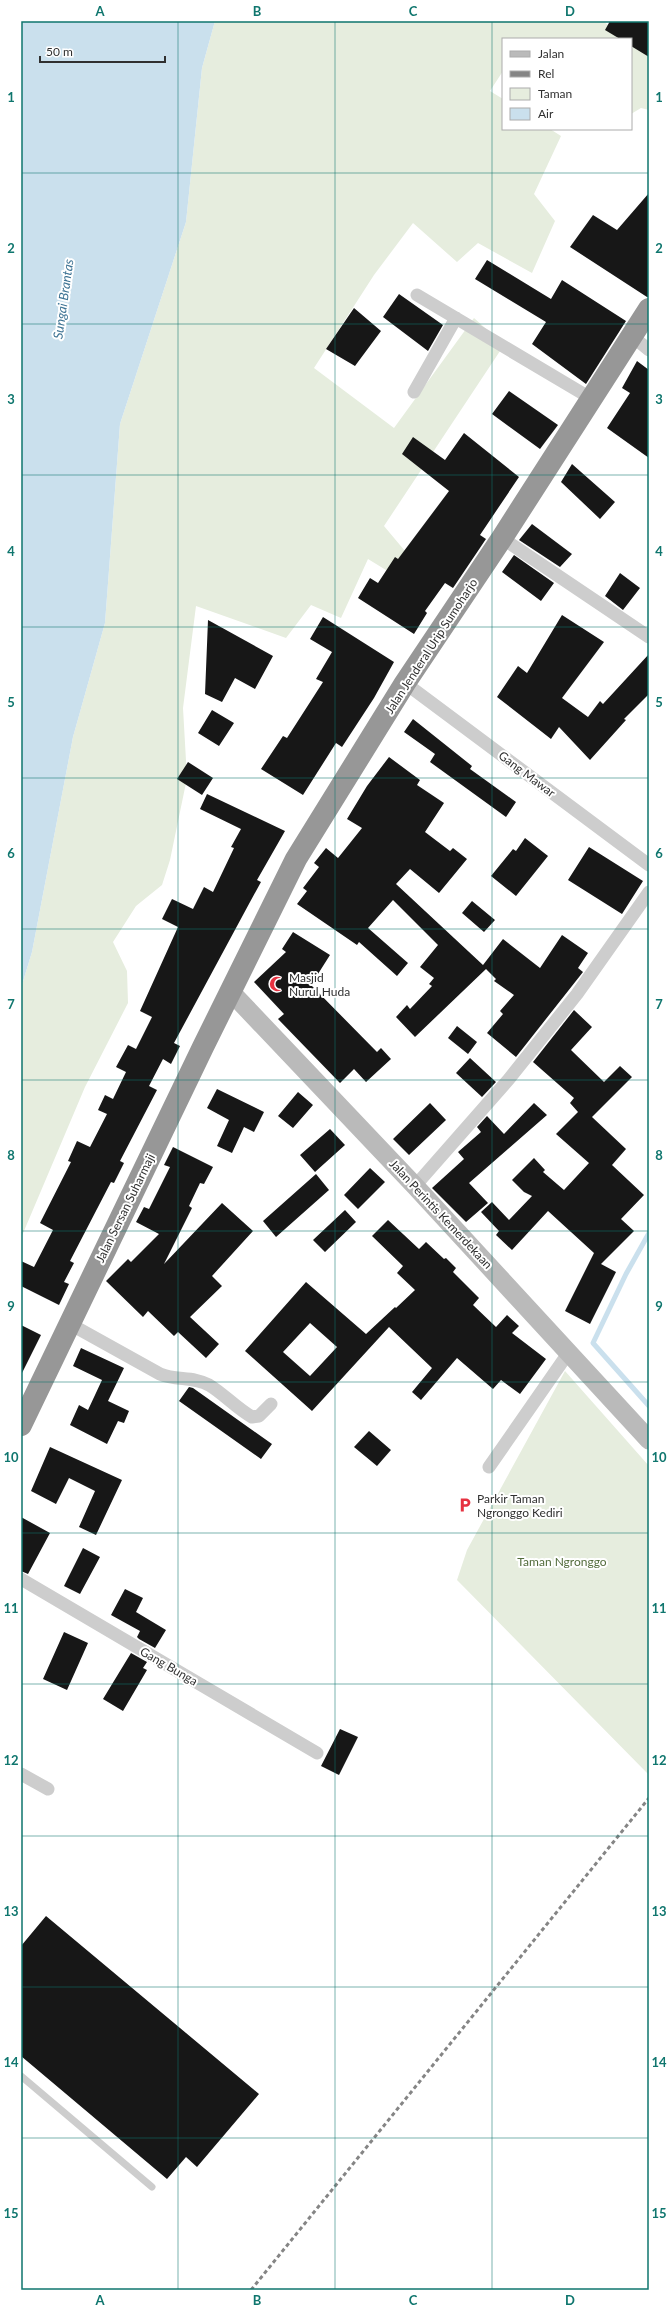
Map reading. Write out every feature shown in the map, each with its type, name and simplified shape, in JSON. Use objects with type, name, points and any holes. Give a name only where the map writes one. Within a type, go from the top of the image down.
[{"type":"highway","name":"Jalan Jenderal Urip Sumoharjo","points":[[230,991],[296,859],[405,683],[502,538],[649,309]]},
{"type":"highway","name":"Jalan Sersan Suharmaji","points":[[21,1425],[230,991]]},
{"type":"main road","name":"Jalan Perintis Kemerdekaan","points":[[230,991],[569,1352],[649,1440]]},
{"type":"street","points":[[417,295],[592,399]]},
{"type":"street","points":[[414,392],[456,318]]},
{"type":"street","points":[[632,336],[649,350]]},
{"type":"street","points":[[502,538],[649,637]]},
{"type":"street","name":"Gang Mawar","points":[[405,683],[649,865]]},
{"type":"street","points":[[414,1186],[509,1079],[562,1012],[649,892]]},
{"type":"street","points":[[70,1324],[160,1374],[170,1378],[188,1378],[208,1385],[252,1417],[259,1416],[271,1404]]},
{"type":"street","points":[[489,1467],[569,1352]]},
{"type":"street","name":"Gang Bunga","points":[[21,1579],[317,1753]]},
{"type":"street","points":[[21,1774],[48,1789]]},
{"type":"lane","points":[[21,2076],[152,2187]]},
{"type":"green space","points":[[215,21],[603,21],[625,38],[502,38],[502,73],[490,91],[502,98],[502,130],[552,130],[561,136],[534,194],[555,221],[532,273],[478,243],[457,262],[413,223],[374,275],[314,368],[394,428],[474,318],[504,345],[384,526],[410,557],[399,578],[368,559],[341,618],[311,605],[286,638],[196,606],[183,708],[187,778],[170,860],[162,885],[136,906],[113,942],[127,971],[128,1003],[85,1087],[21,1238],[21,988],[32,952],[73,737],[105,623],[120,424],[186,222],[202,68]]},
{"type":"green space","points":[[632,44],[649,57],[649,110],[641,108],[632,113]]},
{"type":"green space","name":"Taman Ngronggo","points":[[565,1371],[649,1466],[649,1775],[457,1580],[467,1550]]},
{"type":"water","name":"Sungai Brantas","points":[[21,21],[215,21],[202,68],[186,222],[120,424],[105,623],[73,737],[32,952],[21,988]]},
{"type":"building","points":[[610,21],[649,21],[649,57],[632,47],[632,38],[618,38],[605,30]]},
{"type":"building","points":[[649,193],[649,297],[647,297],[570,247],[593,215],[617,230]]},
{"type":"building","points":[[487,260],[551,299],[562,280],[626,321],[586,384],[532,344],[546,322],[475,279]]},
{"type":"building","points":[[399,294],[443,325],[428,351],[383,317]]},
{"type":"building","points":[[354,308],[381,331],[355,366],[326,349]]},
{"type":"building","points":[[637,361],[649,370],[649,458],[607,428],[630,393],[622,388]]},
{"type":"building","points":[[509,391],[558,425],[540,449],[492,414]]},
{"type":"building","points":[[464,433],[519,477],[480,535],[486,539],[453,588],[445,583],[425,611],[427,613],[414,634],[358,598],[370,578],[378,583],[395,557],[398,559],[449,491],[402,454],[413,437],[445,460]]},
{"type":"building","points":[[572,464],[615,502],[600,519],[561,482]]},
{"type":"building","points":[[532,524],[572,554],[560,567],[519,540]]},
{"type":"building","points":[[514,555],[554,583],[541,601],[502,572]]},
{"type":"building","points":[[620,573],[640,588],[623,610],[605,596]]},
{"type":"building","points":[[562,615],[604,642],[562,698],[588,717],[600,701],[603,704],[649,654],[649,694],[624,719],[626,720],[590,760],[559,727],[551,739],[497,697],[518,666],[527,673]]},
{"type":"building","points":[[323,617],[394,662],[374,698],[342,747],[336,743],[303,795],[261,769],[283,736],[287,738],[323,682],[316,679],[332,652],[310,639]]},
{"type":"building","points":[[208,620],[273,656],[255,689],[235,678],[222,702],[205,694]]},
{"type":"building","points":[[212,710],[234,723],[219,746],[198,733]]},
{"type":"building","points":[[413,719],[472,766],[470,769],[516,802],[506,817],[430,762],[435,754],[404,732]]},
{"type":"building","points":[[389,757],[420,780],[417,785],[444,803],[425,832],[450,851],[453,848],[467,859],[439,893],[410,869],[396,884],[483,965],[503,939],[540,968],[562,935],[588,953],[578,968],[583,972],[516,1057],[487,1033],[503,1014],[500,1011],[514,995],[494,981],[496,979],[486,969],[415,1037],[396,1017],[407,1005],[410,1009],[432,986],[429,984],[434,978],[420,967],[438,945],[393,900],[368,928],[408,963],[397,976],[359,942],[357,945],[297,904],[307,891],[303,888],[319,867],[314,863],[326,848],[338,858],[362,828],[347,819],[367,786]]},
{"type":"building","points":[[188,762],[213,778],[202,795],[177,779]]},
{"type":"building","points":[[207,794],[285,831],[257,880],[261,882],[174,1043],[180,1046],[171,1064],[163,1059],[149,1086],[157,1090],[120,1161],[124,1163],[114,1183],[111,1182],[70,1261],[74,1263],[64,1282],[69,1284],[59,1305],[21,1286],[21,1261],[34,1267],[53,1230],[40,1223],[71,1162],[68,1161],[77,1141],[90,1147],[107,1114],[98,1110],[105,1095],[113,1099],[126,1072],[116,1067],[128,1045],[136,1049],[152,1017],[140,1011],[178,927],[162,919],[172,899],[193,909],[204,887],[213,892],[234,848],[231,847],[241,829],[200,809]]},
{"type":"building","points":[[525,838],[548,856],[516,896],[491,876],[513,849],[516,851]]},
{"type":"building","points":[[589,847],[643,881],[622,914],[568,880]]},
{"type":"building","points":[[472,901],[495,920],[484,932],[462,913]]},
{"type":"building","points":[[293,932],[330,955],[311,985],[377,1052],[381,1048],[391,1059],[366,1082],[354,1069],[340,1083],[278,1019],[284,1014],[254,982],[286,952],[282,949]]},
{"type":"building","points":[[574,1010],[592,1027],[571,1050],[604,1082],[620,1066],[632,1077],[592,1117],[626,1149],[612,1165],[644,1195],[621,1219],[634,1231],[601,1264],[616,1272],[590,1324],[565,1311],[594,1253],[548,1211],[512,1250],[496,1235],[499,1231],[481,1212],[492,1202],[509,1220],[532,1196],[524,1192],[512,1180],[534,1158],[545,1170],[543,1172],[564,1190],[589,1163],[556,1134],[578,1112],[570,1103],[574,1098],[533,1062]]},
{"type":"building","points":[[457,1026],[477,1042],[468,1054],[448,1038]]},
{"type":"building","points":[[470,1058],[496,1082],[482,1097],[456,1073]]},
{"type":"building","points":[[217,1089],[264,1112],[254,1132],[244,1127],[232,1153],[217,1146],[229,1120],[207,1108]]},
{"type":"building","points":[[298,1092],[313,1105],[293,1128],[278,1116]]},
{"type":"building","points":[[430,1103],[446,1120],[409,1155],[393,1139]]},
{"type":"building","points":[[534,1103],[547,1115],[469,1183],[488,1203],[466,1222],[432,1188],[464,1159],[458,1152],[481,1132],[477,1127],[487,1116],[504,1134]]},
{"type":"building","points":[[330,1129],[345,1145],[315,1172],[300,1155]]},
{"type":"building","points":[[173,1147],[213,1167],[204,1184],[200,1183],[189,1206],[192,1208],[164,1264],[222,1203],[253,1231],[212,1276],[222,1286],[190,1317],[219,1344],[206,1358],[178,1332],[174,1336],[148,1311],[143,1317],[106,1281],[128,1259],[131,1262],[159,1234],[136,1222],[144,1207],[149,1209],[170,1167],[164,1165]]},
{"type":"building","points":[[370,1168],[385,1182],[358,1209],[344,1195]]},
{"type":"building","points":[[316,1174],[329,1190],[276,1237],[263,1221]]},
{"type":"building","points":[[345,1210],[356,1222],[325,1252],[313,1240]]},
{"type":"building","points":[[388,1220],[419,1249],[426,1242],[456,1268],[453,1272],[479,1298],[473,1305],[496,1327],[507,1315],[519,1326],[512,1333],[546,1359],[520,1394],[501,1380],[493,1389],[457,1358],[421,1400],[412,1392],[432,1368],[389,1327],[312,1411],[245,1351],[306,1282],[366,1334],[395,1307],[396,1308],[415,1290],[397,1273],[403,1266],[372,1236]],"holes":[[[310,1323],[337,1347],[310,1376],[283,1352]]]},
{"type":"building","points":[[21,1325],[41,1335],[21,1375]]},
{"type":"building","points":[[81,1348],[124,1368],[108,1401],[129,1411],[124,1423],[118,1421],[107,1444],[70,1425],[79,1405],[88,1410],[102,1380],[73,1366]]},
{"type":"building","points":[[189,1387],[193,1388],[272,1444],[261,1459],[179,1401]]},
{"type":"building","points":[[369,1431],[391,1450],[377,1466],[354,1447]]},
{"type":"building","points":[[50,1447],[122,1480],[96,1535],[79,1527],[95,1491],[69,1478],[56,1504],[31,1491]]},
{"type":"building","points":[[21,1517],[50,1533],[28,1574],[21,1571]]},
{"type":"building","points":[[83,1548],[100,1557],[80,1594],[64,1586]]},
{"type":"building","points":[[125,1589],[143,1598],[136,1612],[166,1630],[155,1648],[137,1637],[140,1631],[111,1615]]},
{"type":"building","points":[[64,1632],[88,1643],[67,1690],[43,1679]]},
{"type":"building","points":[[131,1653],[147,1662],[143,1668],[147,1670],[123,1711],[103,1699]]},
{"type":"building","points":[[340,1729],[358,1737],[339,1775],[321,1766]]},
{"type":"building","points":[[46,1916],[259,2094],[197,2167],[186,2157],[167,2179],[21,2056],[21,1946]]},
{"type":"waterway","points":[[649,1233],[626,1274],[593,1343],[649,1406]]},
{"type":"railway","points":[[251,2290],[649,1798]]},
{"type":"place","name":"Masjid Nurul Huda","points":[[277,984]]},
{"type":"place","name":"Parkir Taman Ngronggo Kediri","points":[[465,1505]]}]
